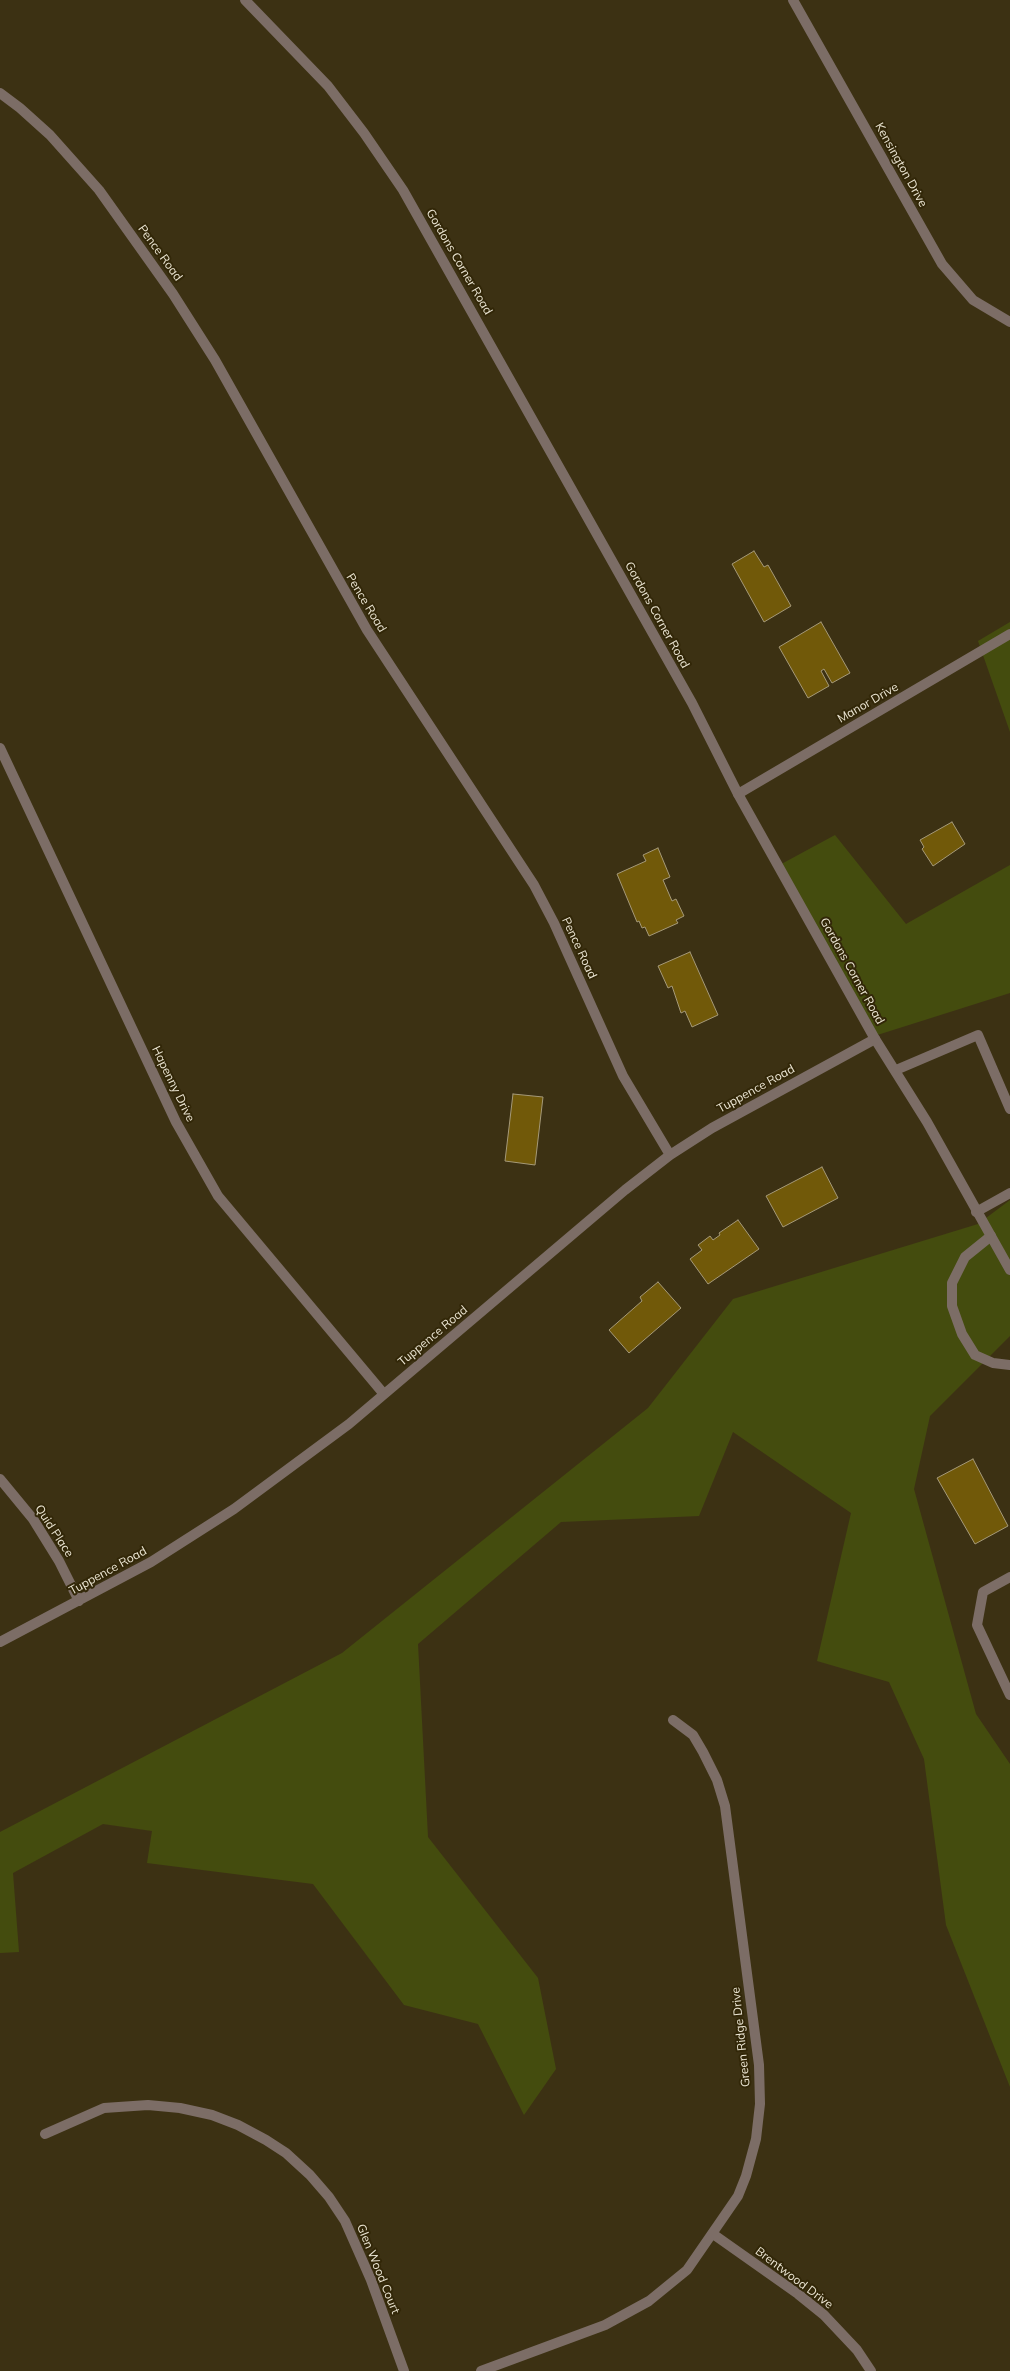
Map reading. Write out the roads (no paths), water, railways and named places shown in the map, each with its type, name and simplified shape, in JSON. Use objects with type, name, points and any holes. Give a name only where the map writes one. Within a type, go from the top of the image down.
[{"type":"street","name":"Gordons Corner Road","points":[[245,0],[328,86],[364,133],[403,190],[687,694],[738,794],[875,1038],[896,1070],[976,1212],[1010,1268]]},
{"type":"street","name":"Kensington Drive","points":[[793,0],[942,264],[973,300],[1010,322]]},
{"type":"street","name":"Pence Road","points":[[0,92],[50,135],[99,190],[173,294],[215,360],[367,630],[534,886],[554,923],[624,1076],[670,1155]]},
{"type":"street","name":"Manor Drive","points":[[738,794],[1010,634]]},
{"type":"street","name":"Hapenny Drive","points":[[0,748],[176,1122],[218,1196],[383,1393]]},
{"type":"street","points":[[896,1070],[978,1035],[1010,1109]]},
{"type":"street","name":"Tuppence Road","points":[[0,1642],[151,1562],[234,1509],[349,1424],[383,1393],[625,1190],[670,1155],[712,1128],[875,1038]]},
{"type":"street","points":[[976,1212],[1010,1193]]},
{"type":"street","points":[[991,1236],[965,1257],[952,1283],[952,1306],[962,1334],[975,1355],[993,1363],[1010,1365]]},
{"type":"street","name":"Quid Place","points":[[0,1479],[33,1519],[59,1561],[79,1601]]},
{"type":"street","points":[[1010,1577],[983,1592],[978,1625],[1010,1695]]},
{"type":"street","name":"Green Ridge Drive","points":[[481,2371],[625,2316],[649,2301],[687,2270],[738,2196],[749,2167],[756,2139],[760,2104],[759,2065],[725,1806],[717,1780],[693,1735],[673,1720]]},
{"type":"street","name":"Glen Wood Court","points":[[45,2134],[104,2108],[148,2105],[180,2108],[212,2115],[238,2125],[266,2140],[310,2175],[329,2197],[345,2221],[371,2280],[404,2371]]},
{"type":"street","name":"Brentwood Drive","points":[[713,2234],[798,2294],[824,2315],[857,2350],[871,2371]]}]
